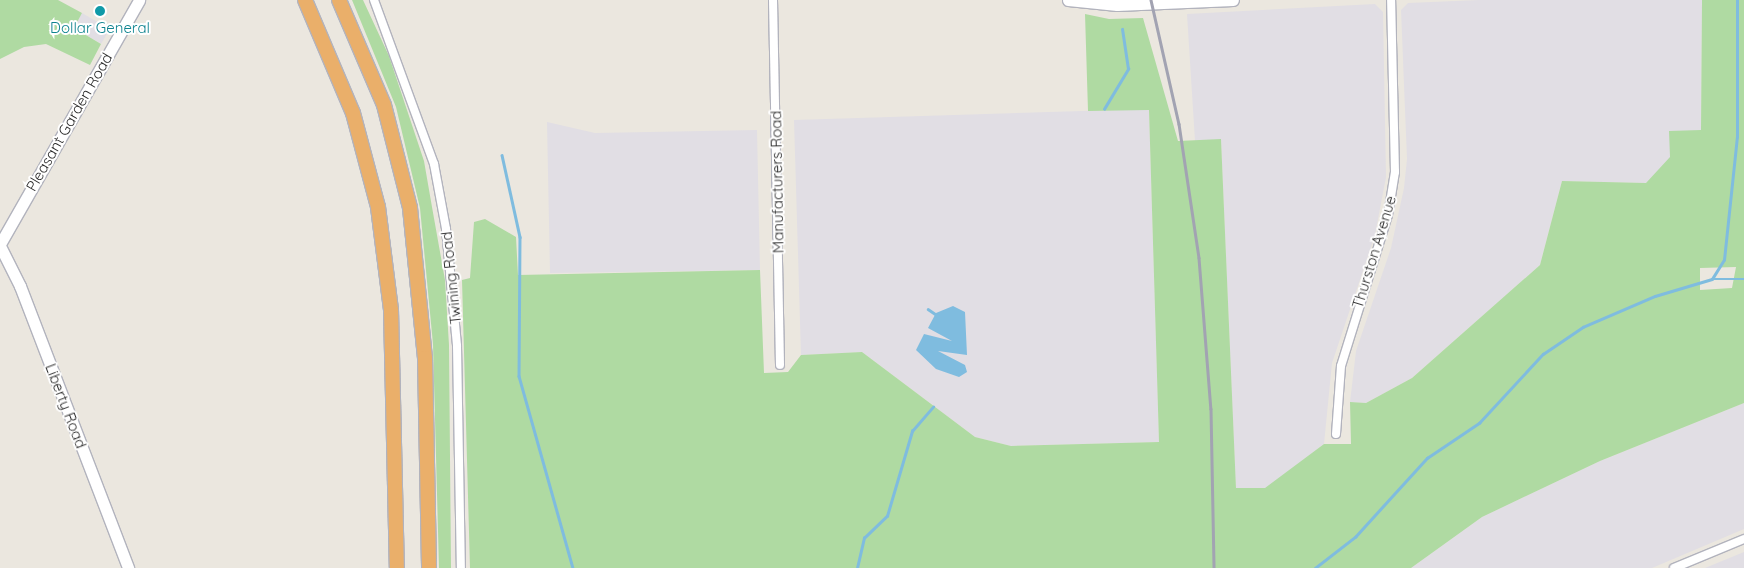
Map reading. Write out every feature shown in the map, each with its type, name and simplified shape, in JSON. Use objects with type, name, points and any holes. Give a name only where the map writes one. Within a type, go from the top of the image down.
[{"type":"highway","points":[[305,0],[350,104],[378,206],[391,310],[397,568]]},
{"type":"highway","points":[[339,0],[384,105],[410,208],[425,358],[429,568]]},
{"type":"street","name":"Pleasant Garden Road","points":[[0,245],[139,0]]},
{"type":"street","name":"Twining Road","points":[[374,0],[434,164],[446,229],[457,346],[460,568]]},
{"type":"street","name":"Manufacturers Road","points":[[773,0],[780,365]]},
{"type":"street","points":[[1068,0],[1117,6],[1233,0]]},
{"type":"street","name":"Thurston Avenue","points":[[1336,434],[1341,366],[1388,215],[1395,172],[1391,0]]},
{"type":"street","name":"Liberty Road","points":[[0,245],[20,286],[128,568]]},
{"type":"street","points":[[1674,568],[1744,539]]},
{"type":"shaded area","points":[[1479,0],[1702,0],[1701,130],[1646,183],[1562,181],[1540,265],[1412,378],[1366,403],[1350,402],[1356,351],[1391,248],[1404,188],[1407,159],[1401,10],[1408,3]]},
{"type":"shaded area","points":[[1375,4],[1383,12],[1386,177],[1375,235],[1332,363],[1324,444],[1266,488],[1236,489],[1221,140],[1195,141],[1187,14]]},
{"type":"shaded area","points":[[82,13],[110,29],[101,44],[74,28]]},
{"type":"shaded area","points":[[1149,109],[1159,442],[1011,446],[975,437],[862,352],[801,355],[794,120]]},
{"type":"shaded area","points":[[547,122],[595,133],[757,130],[760,270],[550,273]]},
{"type":"shaded area","points":[[1744,403],[1744,529],[1652,568],[1411,568],[1482,517],[1600,461]]},
{"type":"shaded area","points":[[1744,552],[1744,568],[1705,568]]},
{"type":"green space","points":[[0,0],[58,0],[82,13],[74,28],[101,44],[90,65],[46,44],[24,47],[0,59]]},
{"type":"green space","points":[[352,0],[363,0],[389,56],[424,161],[445,280],[449,345],[451,568],[439,568],[433,344],[420,208],[396,107]]},
{"type":"green space","points":[[1702,0],[1744,0],[1744,403],[1600,461],[1482,517],[1411,568],[470,568],[462,280],[470,278],[474,222],[485,219],[516,237],[518,275],[760,270],[764,373],[788,372],[801,355],[862,352],[975,437],[1011,446],[1159,442],[1149,110],[1088,111],[1085,14],[1109,19],[1143,18],[1178,141],[1221,139],[1236,488],[1265,488],[1324,444],[1351,444],[1350,402],[1366,403],[1412,378],[1540,265],[1562,181],[1646,183],[1670,157],[1669,131],[1701,130]],"holes":[[[1736,267],[1732,288],[1700,290],[1700,268]]]},
{"type":"water","points":[[953,306],[965,312],[967,355],[938,351],[965,365],[967,372],[959,377],[936,369],[916,350],[924,334],[952,341],[928,328],[936,313]]},
{"type":"waterway","points":[[1712,279],[1724,260],[1737,137],[1737,0]]},
{"type":"waterway","points":[[1104,109],[1128,69],[1122,29]]},
{"type":"waterway","points":[[502,155],[520,237],[519,376],[573,568]]},
{"type":"waterway","points":[[1315,568],[1355,537],[1427,458],[1479,423],[1543,354],[1583,327],[1655,296],[1712,279],[1744,279]]},
{"type":"waterway","points":[[928,309],[937,315]]},
{"type":"waterway","points":[[857,568],[864,538],[887,516],[912,431],[933,407]]},
{"type":"railway","points":[[1151,0],[1179,124],[1199,258],[1211,409],[1214,568]]},
{"type":"place","name":"Dollar General","points":[[100,11]]}]
